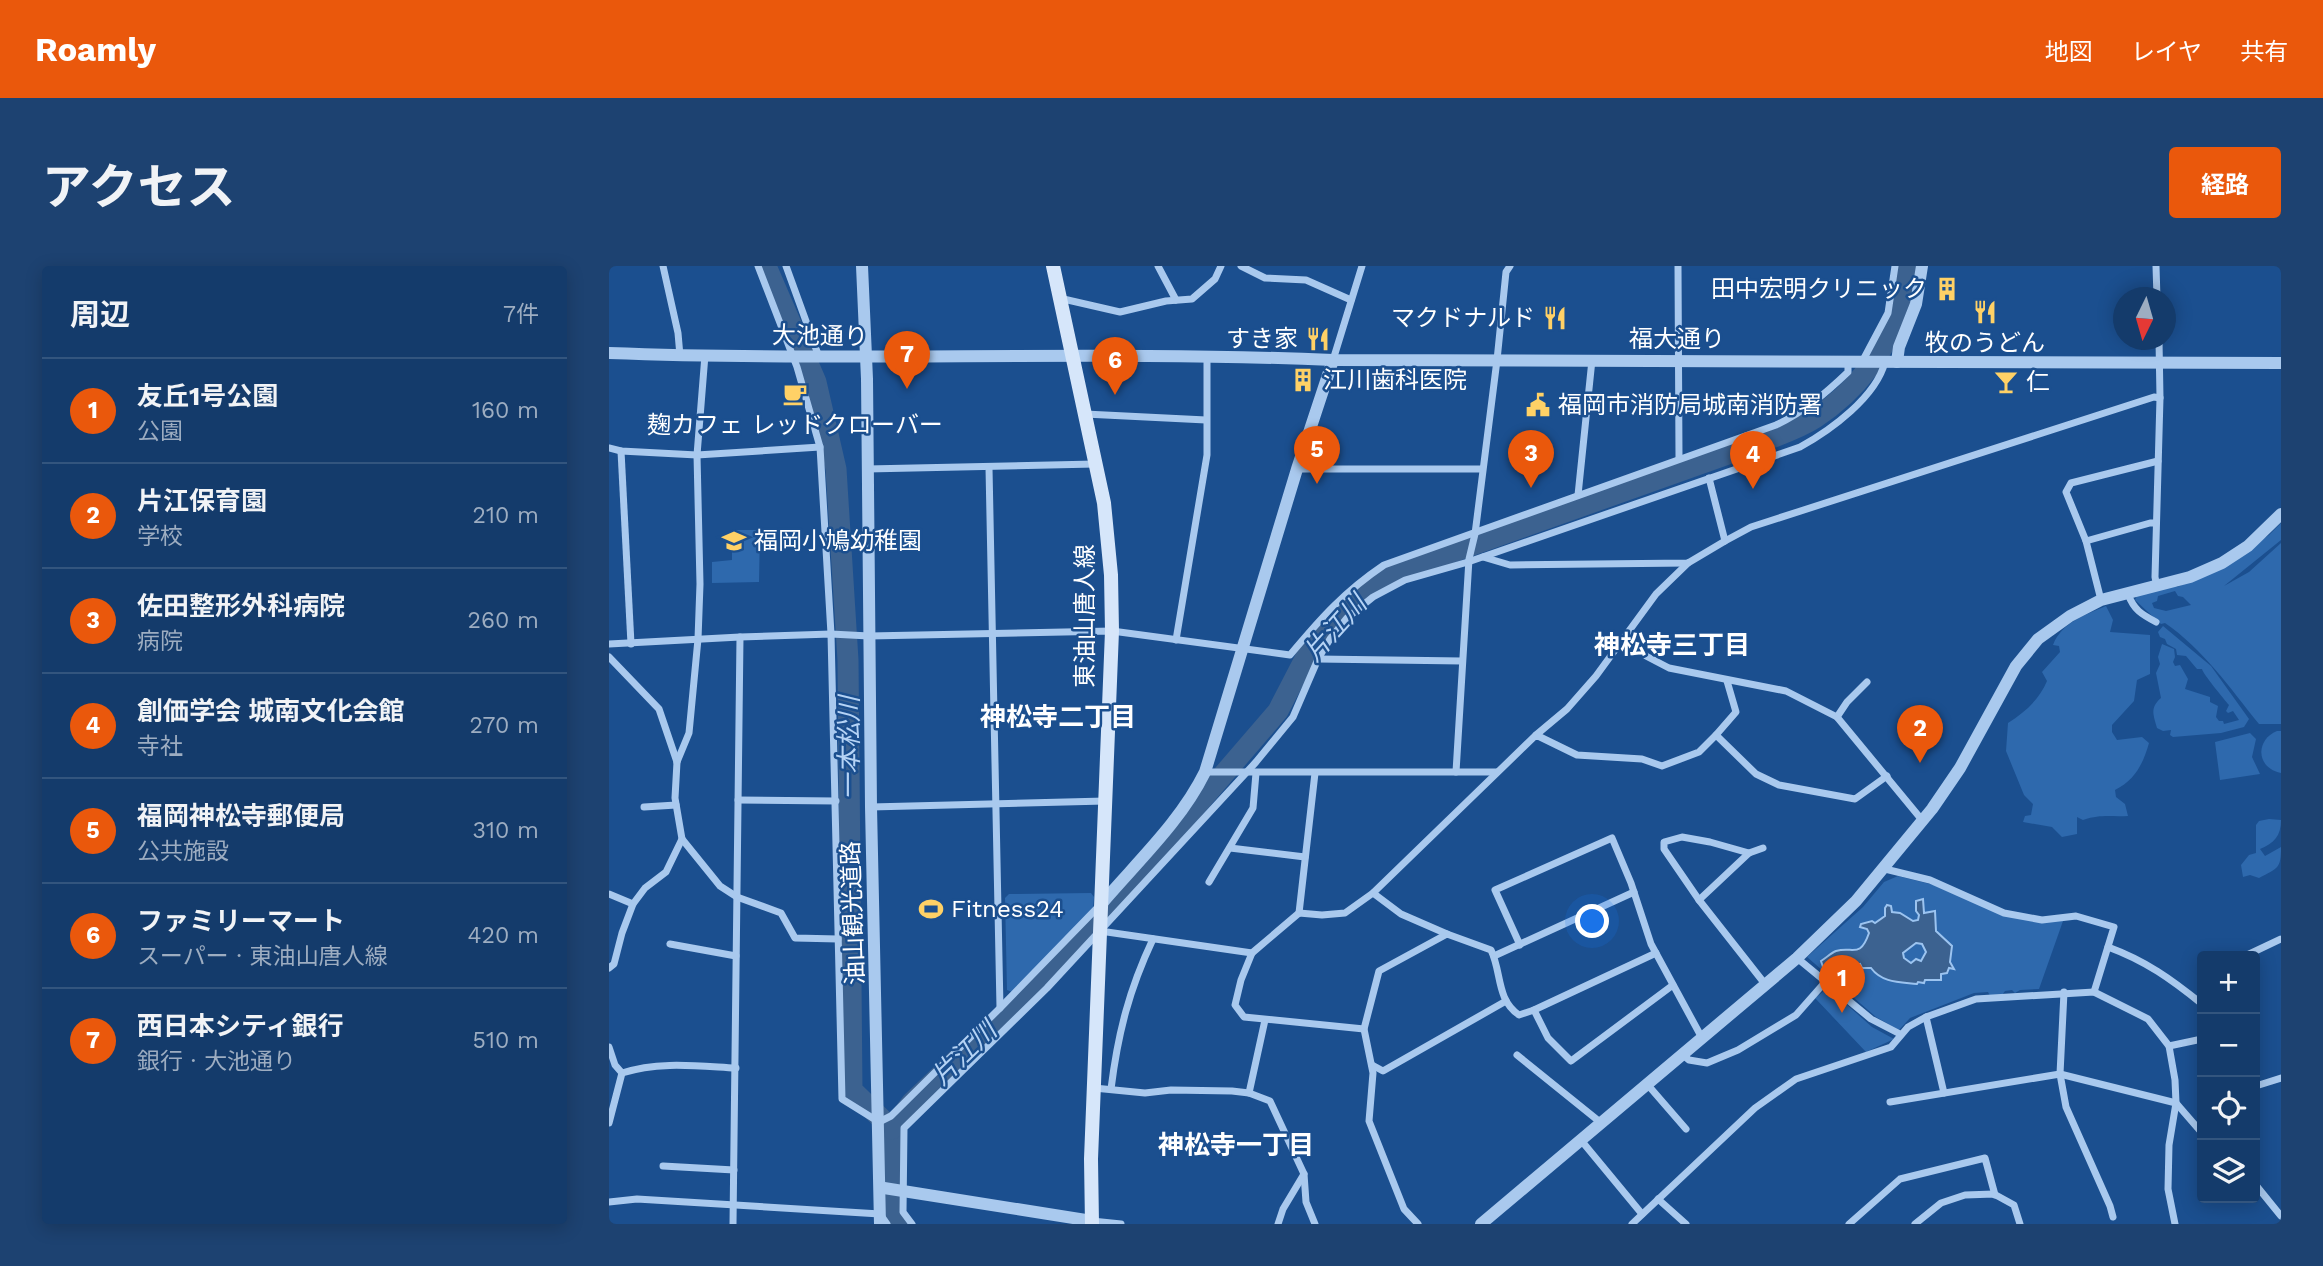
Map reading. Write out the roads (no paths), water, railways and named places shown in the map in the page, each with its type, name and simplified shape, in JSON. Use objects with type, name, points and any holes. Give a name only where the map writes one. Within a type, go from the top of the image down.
[{"type":"main road","name":"東油山唐人線","points":[[1053,266],[1108,537],[1112,631],[1091,1159],[1092,1223]]},
{"type":"street","points":[[663,266],[678,333],[680,356]]},
{"type":"street","points":[[758,266],[800,377],[820,447],[834,634],[842,1100],[882,1120],[1103,904],[1212,772],[1243,649],[1362,266]]},
{"type":"street","points":[[786,266],[822,358]]},
{"type":"street","name":"油山観光道路","points":[[862,266],[867,358],[871,807],[878,1097],[882,1120],[882,1221]]},
{"type":"street","points":[[1158,266],[1176,300]]},
{"type":"street","points":[[1059,298],[1120,312],[1192,299],[1215,279],[1221,266]]},
{"type":"street","points":[[1241,266],[1265,278],[1306,280],[1351,300]]},
{"type":"street","points":[[1456,772],[1469,561],[1497,360],[1506,272],[1510,266]]},
{"type":"street","points":[[1678,266],[1679,458]]},
{"type":"street","points":[[609,644],[834,634],[869,636],[1112,631],[1290,655],[1332,606],[1356,584],[1384,565],[1474,537],[1578,495],[1795,416],[1848,372],[1888,313],[1895,266]]},
{"type":"street","points":[[912,1224],[904,1212],[902,1190],[904,1128],[1047,988],[1293,717],[1318,659],[1347,618],[1373,597],[1405,580],[1483,557],[1800,447],[1821,435],[1874,385],[1891,362],[1916,304],[1922,266]]},
{"type":"street","points":[[2156,266],[2157,287]]},
{"type":"street","points":[[2157,587],[2155,577],[2159,350]]},
{"type":"street","name":"大池通り","points":[[609,353],[793,358],[1073,357]]},
{"type":"street","points":[[677,762],[689,733],[698,639],[700,584],[697,455],[705,355]]},
{"type":"street","points":[[1176,640],[1207,455],[1207,356]]},
{"type":"street","name":"福大通り","points":[[1073,357],[2281,363]]},
{"type":"street","points":[[1578,495],[1592,360]]},
{"type":"street","points":[[1299,913],[1345,913],[1373,893],[1536,735],[1567,709],[1656,594],[1688,563],[1751,527],[2154,397],[2160,398]]},
{"type":"street","points":[[1084,414],[1206,419]]},
{"type":"street","points":[[609,448],[697,455],[820,447]]},
{"type":"street","points":[[621,451],[631,644]]},
{"type":"street","points":[[2101,600],[2086,541],[2066,492],[2071,483],[2158,461]]},
{"type":"street","points":[[867,469],[1095,464]]},
{"type":"street","points":[[989,468],[1000,1007]]},
{"type":"street","points":[[1297,469],[1482,469]]},
{"type":"street","points":[[1709,478],[1725,541]]},
{"type":"street","points":[[1481,1224],[1797,958],[1856,901],[1885,869],[1960,768],[2023,657],[2038,639],[2070,616],[2101,600],[2190,577],[2231,558],[2248,546],[2281,514]]},
{"type":"street","points":[[2086,541],[2156,523]]},
{"type":"street","points":[[1483,557],[1510,565],[1688,563]]},
{"type":"street","points":[[2128,594],[2139,613],[2156,622]]},
{"type":"street","points":[[733,1224],[740,637]]},
{"type":"street","points":[[1623,639],[1646,656],[1669,668],[1786,691],[1837,718],[1922,820]]},
{"type":"street","points":[[609,657],[659,709],[677,762],[676,806],[682,839],[720,886],[737,897],[781,913],[795,938],[838,939]]},
{"type":"street","points":[[1318,659],[1462,661]]},
{"type":"street","points":[[1536,735],[1577,755],[1642,759],[1662,766],[1699,752],[1736,712],[1727,681]]},
{"type":"street","points":[[1837,718],[1847,702],[1867,682]]},
{"type":"street","points":[[1716,735],[1756,774],[1779,785],[1855,799],[1887,776]]},
{"type":"street","points":[[1212,772],[1498,772]]},
{"type":"street","points":[[1315,772],[1299,913],[1252,953],[1235,1005],[1244,1017],[1364,1029]]},
{"type":"street","points":[[1209,882],[1253,808],[1256,773]]},
{"type":"street","points":[[738,800],[836,801]]},
{"type":"street","points":[[871,807],[1105,801]]},
{"type":"street","points":[[644,807],[676,806]]},
{"type":"street","points":[[1749,853],[1682,837],[1664,842],[1664,849],[1699,900],[1765,984]]},
{"type":"street","points":[[1520,945],[1495,890],[1612,838],[1656,953],[1702,1038]]},
{"type":"street","points":[[609,968],[614,964],[633,904],[645,888],[666,872],[682,839]]},
{"type":"street","points":[[1230,848],[1305,857]]},
{"type":"street","points":[[1699,900],[1749,853],[1763,848]]},
{"type":"street","points":[[1885,869],[1930,880],[2004,913],[2042,920],[2076,916],[2114,928],[2094,992]]},
{"type":"street","points":[[1494,956],[1634,892]]},
{"type":"street","points":[[1373,893],[1401,914],[1491,950],[1499,986],[1510,1009],[1519,1015],[1656,953]]},
{"type":"street","points":[[609,894],[633,904]]},
{"type":"street","points":[[1101,928],[1153,939],[1252,953]]},
{"type":"street","points":[[1418,1224],[1404,1209],[1369,1121],[1372,1065],[1364,1029],[1379,971],[1447,934]]},
{"type":"street","points":[[1111,1089],[1115,1052],[1126,1004],[1153,939]]},
{"type":"street","points":[[2256,951],[2281,939]]},
{"type":"street","points":[[670,944],[736,956]]},
{"type":"street","points":[[2108,947],[2163,973],[2197,1000]]},
{"type":"street","points":[[1797,958],[1871,1019],[1900,1034]]},
{"type":"street","points":[[1683,1055],[1689,1060],[1707,1063],[1738,1050],[1796,1015],[1826,981]]},
{"type":"street","points":[[1534,1010],[1548,1038],[1571,1061],[1673,985]]},
{"type":"street","points":[[2064,992],[2060,1074],[2066,1107],[2113,1217]]},
{"type":"street","points":[[1632,1224],[1755,1108],[1796,1079],[1891,1047],[1908,1027],[1926,1017],[1976,999],[2094,992],[2148,1019],[2169,1046],[2176,1103],[2169,1145],[2168,1189],[2175,1224]]},
{"type":"street","points":[[1372,1065],[1383,1071],[1506,1002]]},
{"type":"street","points":[[1926,1017],[1944,1093]]},
{"type":"street","points":[[1249,1093],[1265,1020]]},
{"type":"street","points":[[2169,1046],[2197,1040]]},
{"type":"street","points":[[609,1047],[615,1065],[622,1073]]},
{"type":"street","points":[[1517,1055],[1600,1122]]},
{"type":"street","points":[[622,1073],[643,1066],[736,1068]]},
{"type":"street","points":[[609,1123],[622,1073]]},
{"type":"street","points":[[1890,1102],[2060,1074],[2176,1103],[2197,1127]]},
{"type":"street","points":[[2260,1085],[2281,1078]]},
{"type":"street","points":[[1647,1084],[1686,1129]]},
{"type":"street","points":[[1094,1088],[1145,1093],[1171,1090],[1249,1093],[1270,1101],[1304,1174],[1306,1202],[1315,1224]]},
{"type":"street","points":[[1580,1139],[1642,1214]]},
{"type":"street","points":[[1849,1224],[1900,1179],[1985,1158],[1994,1195]]},
{"type":"street","points":[[663,1166],[734,1170]]},
{"type":"street","points":[[1278,1224],[1283,1209],[1304,1174]]},
{"type":"street","points":[[882,1188],[1092,1223],[1121,1224]]},
{"type":"street","points":[[2260,1189],[2281,1216]]},
{"type":"street","points":[[1915,1224],[1941,1203],[1965,1195],[1994,1195],[2014,1205],[2020,1224]]},
{"type":"street","points":[[609,1202],[637,1199],[734,1205],[882,1221]]},
{"type":"street","points":[[1658,1199],[1686,1224]]},
{"type":"waterway","name":"一本松川","points":[[766,266],[816,382],[836,469],[848,660],[852,1090],[892,1129],[894,1205],[900,1224]]},
{"type":"waterway","name":"片江川","points":[[892,1129],[912,1102],[1063,959],[1118,897],[1278,711],[1309,651],[1328,624],[1373,584],[1397,572],[1750,446],[1807,423],[1844,396],[1879,353],[1895,321],[1906,266]]},
{"type":"place","name":"田中宏明クリニック","points":[[1947,289]]},
{"type":"place","name":"牧のうどん","points":[[1985,312]]},
{"type":"place","name":"マクドナルド","points":[[1555,318]]},
{"type":"place","name":"すき家","points":[[1318,339]]},
{"type":"place","name":"江川歯科医院","points":[[1303,380]]},
{"type":"place","name":"仁","points":[[2006,382]]},
{"type":"place","name":"西日本シティ銀行","points":[[907,389]]},
{"type":"place","name":"麹カフェ レッドクローバー","points":[[795,394]]},
{"type":"place","name":"ファミリーマート","points":[[1115,395]]},
{"type":"place","name":"福岡市消防局城南消防署","points":[[1538,405]]},
{"type":"place","name":"福岡神松寺郵便局","points":[[1317,484]]},
{"type":"place","name":"佐田整形外科病院","points":[[1531,488]]},
{"type":"place","name":"創価学会 城南文化会館","points":[[1753,489]]},
{"type":"place","name":"福岡小鳩幼稚園","points":[[734,541]]},
{"type":"place","name":"片江保育園","points":[[1920,763]]},
{"type":"place","name":"Fitness24","points":[[931,909]]},
{"type":"place","name":"友丘1号公園","points":[[1842,1013]]},
{"type":"district","name":"神松寺三丁目","points":[[1672,645]]},
{"type":"district","name":"神松寺二丁目","points":[[1058,717]]},
{"type":"district","name":"神松寺一丁目","points":[[1236,1145]]}]
